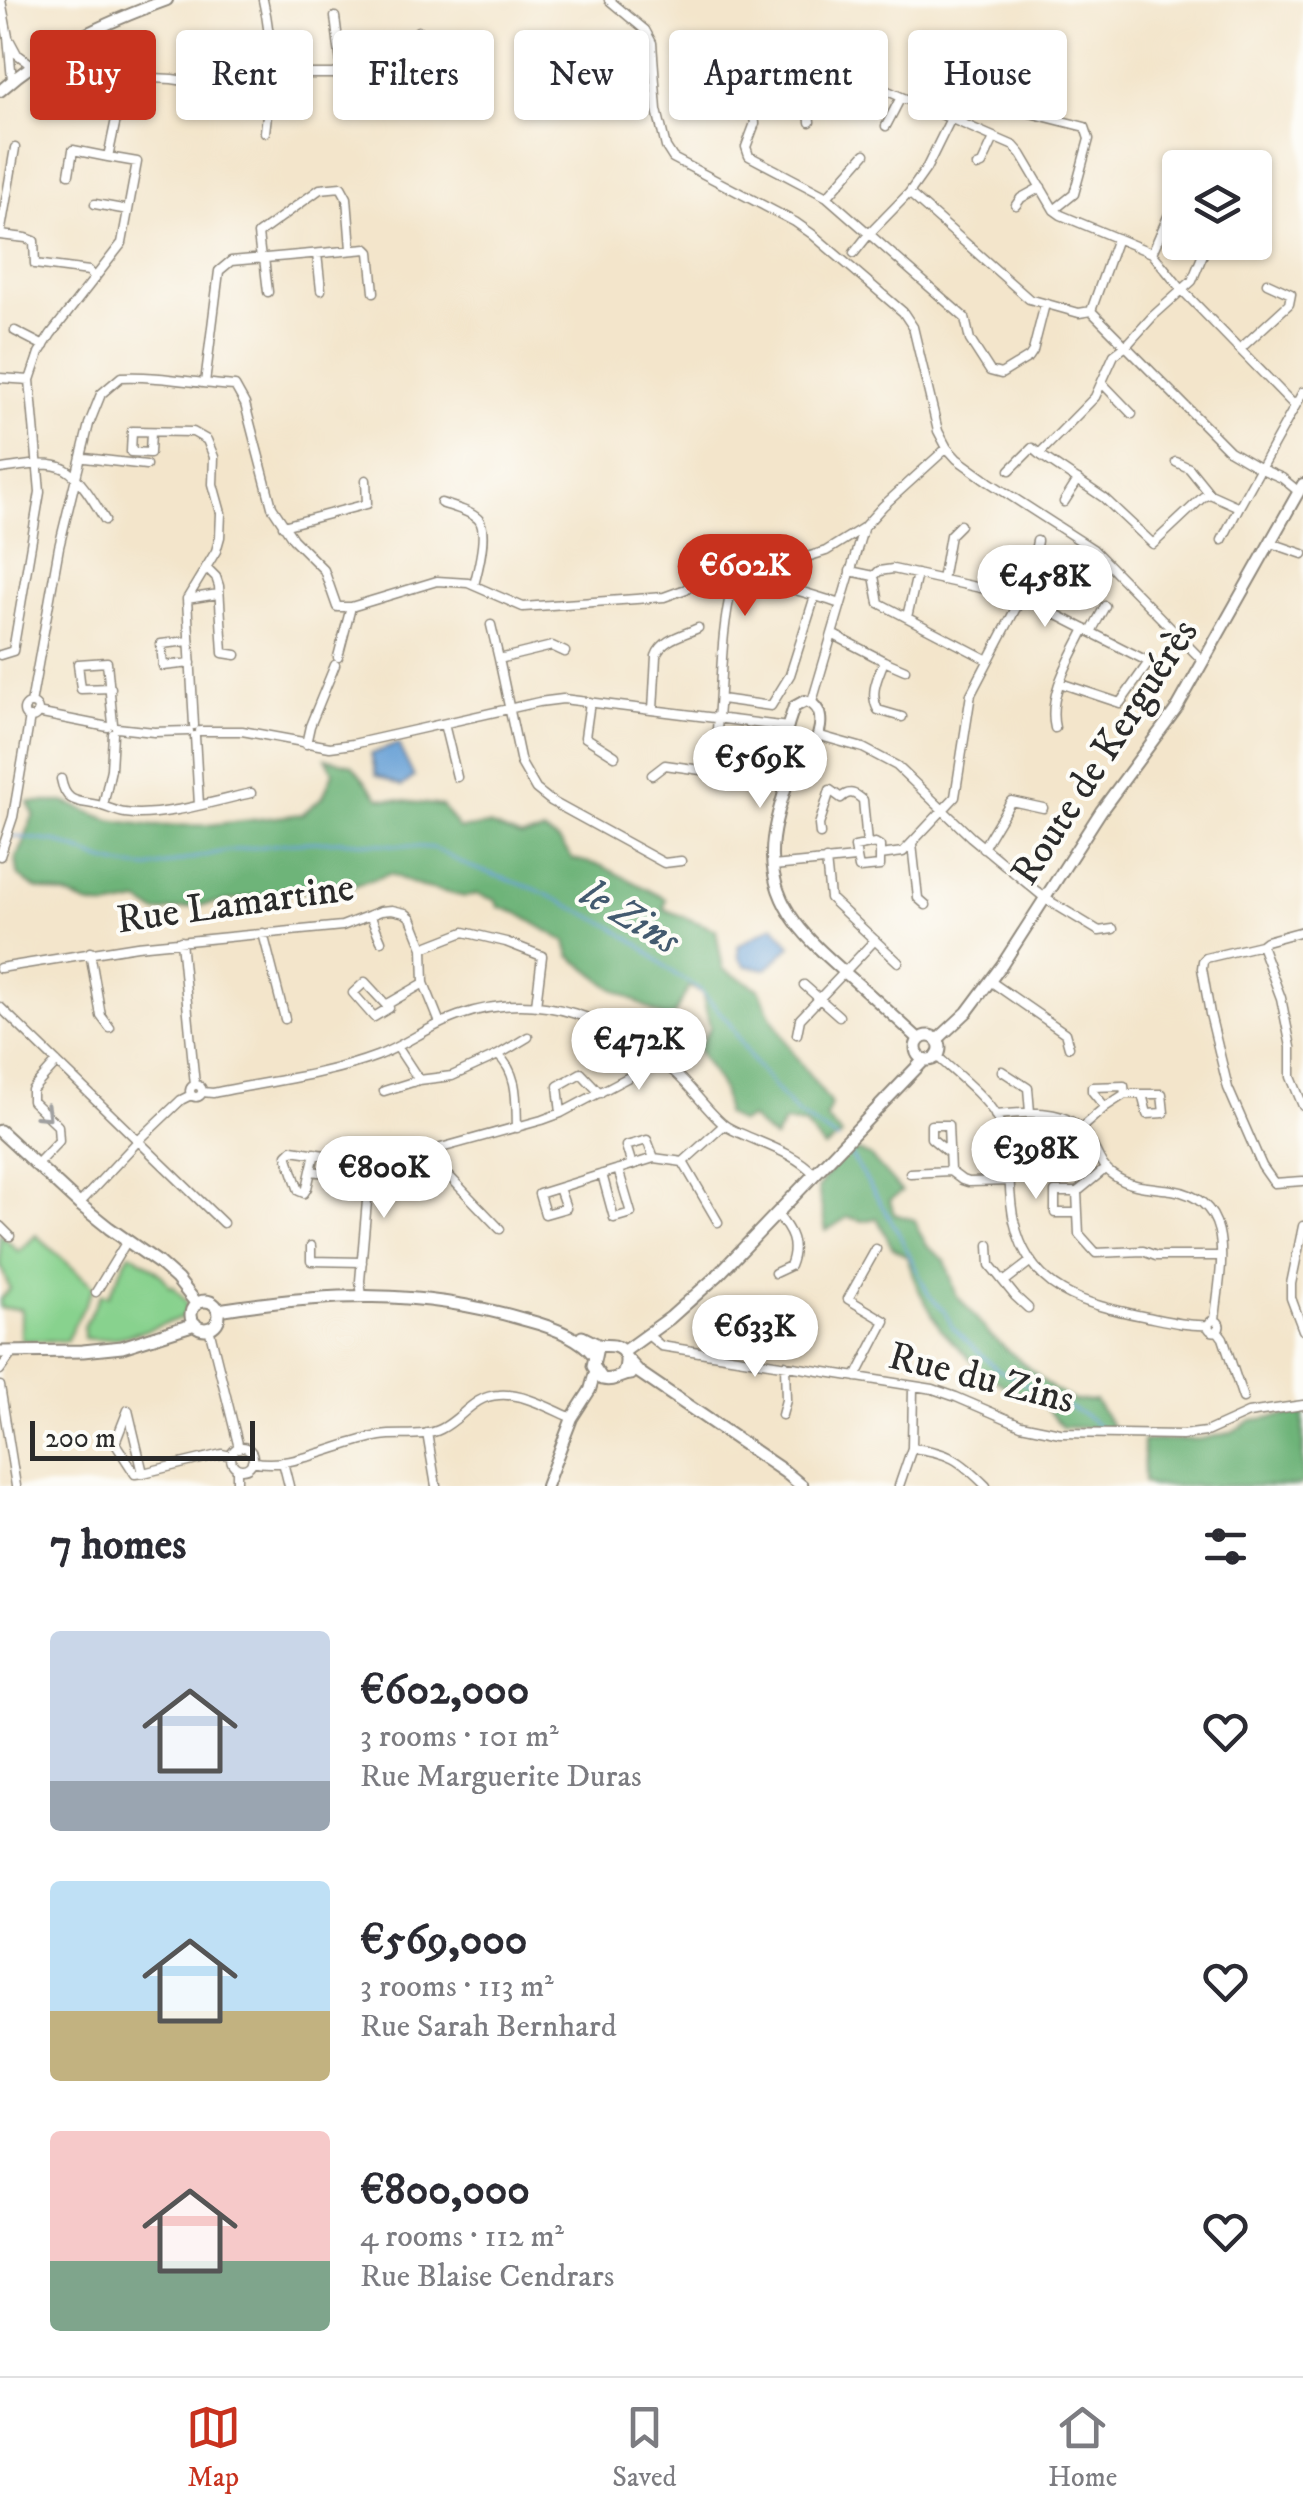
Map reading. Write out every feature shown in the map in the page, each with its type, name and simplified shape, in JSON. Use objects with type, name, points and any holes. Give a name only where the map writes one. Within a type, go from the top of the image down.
[{"type":"main road","points":[[625,1356],[688,1303],[940,1050],[938,1040],[926,1035],[918,1039],[915,1051],[930,1058]]},
{"type":"main road","points":[[0,1132],[79,1204],[177,1279],[194,1315],[203,1329],[218,1321],[218,1310],[210,1302],[194,1315],[152,1340],[117,1348],[6,1349]]},
{"type":"main road","points":[[218,1310],[294,1298],[414,1297],[548,1323],[564,1328],[598,1351]]},
{"type":"main road","points":[[598,1351],[614,1346],[640,1373],[802,1486]]},
{"type":"main road","points":[[598,1351],[595,1372],[607,1380],[623,1374],[627,1367],[625,1356]]},
{"type":"main road","points":[[623,1374],[640,1373]]},
{"type":"main road","points":[[785,1472],[815,1486]]},
{"type":"street","points":[[108,157],[118,110],[104,42],[96,29],[167,0]]},
{"type":"street","points":[[264,0],[269,30]]},
{"type":"street","points":[[609,0],[645,30],[652,43],[657,110],[666,147],[673,158],[795,222],[903,312],[913,327],[938,431],[956,459],[1093,549],[1202,661]]},
{"type":"street","points":[[1,6],[12,80]]},
{"type":"street","points":[[335,17],[337,30]]},
{"type":"street","points":[[8,37],[17,54],[30,64]]},
{"type":"street","points":[[0,90],[30,66]]},
{"type":"street","points":[[888,91],[908,100]]},
{"type":"street","points":[[886,126],[901,97]]},
{"type":"street","points":[[264,132],[266,120]]},
{"type":"street","points":[[754,120],[746,147],[749,156],[827,197],[965,318],[970,340],[990,371],[1001,374],[1029,357],[1045,304]]},
{"type":"street","points":[[854,253],[909,193],[951,120],[1014,146],[1061,215],[1152,254],[1294,405]]},
{"type":"street","points":[[1054,210],[1074,194],[1090,139],[1085,127],[1057,120]]},
{"type":"street","points":[[977,166],[982,164],[994,138]]},
{"type":"street","points":[[15,148],[0,235],[34,241],[36,264],[89,271],[94,279]]},
{"type":"street","points":[[0,655],[12,651],[40,492],[30,380],[60,321],[122,243],[137,162],[74,150],[69,174]]},
{"type":"street","points":[[827,197],[865,154]]},
{"type":"street","points":[[268,292],[258,234],[320,189],[342,187],[347,198],[351,250]]},
{"type":"street","points":[[1016,205],[1041,187]]},
{"type":"street","points":[[909,193],[1030,300],[1079,313],[1092,311]]},
{"type":"street","points":[[95,204],[128,210]]},
{"type":"street","points":[[1152,254],[1162,231]]},
{"type":"street","points":[[1092,311],[1117,238]]},
{"type":"street","points":[[205,384],[219,271],[232,261],[362,248],[370,252],[374,292]]},
{"type":"street","points":[[318,254],[322,290]]},
{"type":"street","points":[[1039,454],[1096,397],[1114,355],[1192,280],[1200,260]]},
{"type":"street","points":[[1240,349],[1289,304],[1291,294],[1267,284]]},
{"type":"street","points":[[1092,311],[1230,451],[1301,488]]},
{"type":"street","points":[[15,330],[44,346]]},
{"type":"street","points":[[0,856],[14,817],[36,706],[31,704],[59,546],[88,426],[101,394],[121,377],[236,386],[245,404],[272,507],[293,540],[324,570],[337,607],[351,607],[428,582],[449,580],[474,585],[523,606],[664,597],[686,589],[726,557],[807,558],[826,551],[863,528],[947,448]]},
{"type":"street","points":[[0,378],[30,380]]},
{"type":"street","points":[[1102,384],[1132,414]]},
{"type":"street","points":[[1222,540],[1303,392]]},
{"type":"street","points":[[151,432],[193,432],[207,440],[214,456],[213,484],[222,523],[216,551],[188,598],[198,806]]},
{"type":"street","points":[[1010,470],[1032,448],[1104,498],[1154,544],[1210,494]]},
{"type":"street","points":[[86,458],[146,465]]},
{"type":"street","points":[[1176,462],[1188,468],[1210,494],[1239,507]]},
{"type":"street","points":[[0,469],[61,468],[85,490],[106,520]]},
{"type":"street","points":[[283,526],[367,504],[366,480]]},
{"type":"street","points":[[1064,502],[1078,480]]},
{"type":"street","name":"Route de Kerguérès","points":[[938,1040],[990,981],[1102,812],[1177,708],[1301,488]]},
{"type":"street","points":[[441,503],[476,517],[482,526],[474,585]]},
{"type":"street","points":[[942,580],[950,535],[960,525]]},
{"type":"street","points":[[812,702],[863,528]]},
{"type":"street","points":[[880,855],[903,852],[956,797],[971,694],[1028,584],[1036,541]]},
{"type":"street","points":[[1271,543],[1303,554]]},
{"type":"street","points":[[206,567],[219,586],[223,653],[236,655]]},
{"type":"street","points":[[874,576],[893,569],[1022,598],[1149,662],[1120,703],[1060,682]]},
{"type":"street","points":[[850,571],[874,576]]},
{"type":"street","points":[[907,617],[916,574]]},
{"type":"street","points":[[874,576],[879,603],[988,660]]},
{"type":"street","points":[[652,775],[665,765],[701,770],[712,764],[721,698],[720,664],[732,587],[741,582],[778,586],[841,604]]},
{"type":"street","points":[[188,598],[218,594]]},
{"type":"street","points":[[721,698],[771,706],[790,675],[815,596]]},
{"type":"street","points":[[1055,728],[1060,682],[1104,606]]},
{"type":"street","points":[[306,744],[337,661],[351,607]]},
{"type":"street","points":[[491,625],[521,763],[536,789],[664,863],[682,861]]},
{"type":"street","points":[[653,710],[658,648],[698,628]]},
{"type":"street","points":[[832,634],[905,670]]},
{"type":"street","points":[[189,641],[161,644],[163,666],[191,663]]},
{"type":"street","points":[[499,659],[552,646],[565,652]]},
{"type":"street","points":[[884,661],[873,694],[874,703],[878,710],[902,717]]},
{"type":"street","points":[[103,806],[113,728],[111,688],[107,662],[78,664],[81,689],[111,688]]},
{"type":"street","points":[[34,716],[154,732],[242,731],[330,747],[562,700],[788,727]]},
{"type":"street","points":[[804,701],[812,702],[821,716],[812,752],[805,759],[794,759],[784,744],[794,707],[804,701]]},
{"type":"street","points":[[590,702],[585,737],[615,756]]},
{"type":"street","points":[[444,724],[456,777]]},
{"type":"street","points":[[817,734],[864,748],[897,766],[983,848],[1046,899],[1099,930],[1113,929]]},
{"type":"street","points":[[794,759],[774,836],[774,880],[784,906],[802,933],[918,1039]]},
{"type":"street","points":[[62,779],[64,792],[72,800],[122,813],[198,806],[251,793]]},
{"type":"street","points":[[820,834],[830,790],[841,798],[852,793],[863,800],[866,843]]},
{"type":"street","points":[[983,848],[1012,801],[1043,808]]},
{"type":"street","points":[[878,844],[880,855],[880,866],[858,868],[856,847],[878,844]]},
{"type":"street","points":[[912,844],[918,898],[926,904]]},
{"type":"street","points":[[773,866],[855,858]]},
{"type":"street","points":[[826,860],[830,898],[898,962]]},
{"type":"street","name":"Rue Lamartine","points":[[0,968],[90,952],[342,926],[392,910],[405,912],[411,918],[423,948]]},
{"type":"street","points":[[370,915],[381,941]]},
{"type":"street","points":[[1303,931],[1202,961],[1228,1088],[1262,1166],[1274,1183],[1302,1182],[1303,1194]]},
{"type":"street","points":[[440,1023],[424,983],[423,948],[464,932],[508,942],[542,956],[536,1005]]},
{"type":"street","points":[[264,933],[285,1019]]},
{"type":"street","points":[[797,1034],[800,1019],[876,940]]},
{"type":"street","points":[[181,941],[198,1088]]},
{"type":"street","points":[[1261,946],[1282,998],[1291,1047],[1291,1077],[1303,1106]]},
{"type":"street","points":[[90,952],[101,1016],[110,1028]]},
{"type":"street","points":[[990,981],[1064,1033],[1069,1046]]},
{"type":"street","points":[[364,982],[386,1005],[390,1008],[374,1017],[353,994],[364,982]]},
{"type":"street","points":[[386,1005],[424,983]]},
{"type":"street","points":[[804,984],[840,1016]]},
{"type":"street","points":[[79,1204],[138,1141],[191,1095],[190,1090],[198,1088],[213,1093],[354,1064],[398,1048],[440,1023],[487,1008],[536,1005],[590,1017],[620,1033],[678,1076],[724,1126],[800,1160],[814,1174]]},
{"type":"street","points":[[0,1007],[222,1223]]},
{"type":"street","points":[[384,1091],[419,1080],[452,1076],[528,1036]]},
{"type":"street","points":[[398,1048],[419,1080]]},
{"type":"street","points":[[498,1055],[513,1074],[517,1128]]},
{"type":"street","points":[[930,1058],[977,1094],[995,1115],[1009,1157],[1019,1237],[1031,1261],[1054,1287],[1104,1308],[1190,1325],[1213,1325]]},
{"type":"street","points":[[362,1296],[369,1178],[383,1164],[561,1113],[660,1061]]},
{"type":"street","points":[[35,1166],[59,1142],[58,1126],[32,1101],[32,1090],[57,1062]]},
{"type":"street","points":[[1002,1070],[1028,1088],[1030,1112]]},
{"type":"street","points":[[561,1113],[558,1086],[582,1074],[600,1093]]},
{"type":"street","points":[[1105,1107],[1092,1087],[1124,1086],[1125,1094]]},
{"type":"street","points":[[1082,1128],[1125,1094],[1142,1094]]},
{"type":"street","points":[[995,1115],[1061,1115],[1082,1128],[1105,1170],[1132,1185],[1175,1191],[1206,1206],[1222,1234],[1213,1325],[1224,1338],[1243,1398]]},
{"type":"street","points":[[559,1188],[654,1158],[683,1162],[724,1126]]},
{"type":"street","points":[[632,1165],[626,1146],[647,1140],[654,1158]]},
{"type":"street","points":[[314,1154],[308,1188],[299,1191],[287,1156],[292,1150],[383,1164]]},
{"type":"street","points":[[427,1153],[500,1229]]},
{"type":"street","points":[[949,1153],[950,1171],[957,1178],[968,1182],[1011,1181]]},
{"type":"street","points":[[683,1162],[718,1222]]},
{"type":"street","points":[[602,1174],[614,1218],[630,1214],[618,1169]]},
{"type":"street","points":[[311,1170],[369,1178]]},
{"type":"street","points":[[1077,1212],[1055,1213],[1055,1192],[1077,1192],[1105,1170]]},
{"type":"street","points":[[910,1173],[950,1171]]},
{"type":"street","points":[[1077,1192],[1079,1234],[1096,1253],[1143,1251],[1156,1256],[1221,1256]]},
{"type":"street","points":[[775,1274],[790,1266],[794,1250],[792,1234],[777,1214]]},
{"type":"street","points":[[0,1226],[10,1236]]},
{"type":"street","points":[[1303,1226],[1291,1298],[1303,1330]]},
{"type":"street","points":[[96,1292],[127,1240]]},
{"type":"street","points":[[989,1245],[990,1265],[1028,1308]]},
{"type":"street","points":[[311,1246],[311,1260],[362,1262]]},
{"type":"street","points":[[856,1377],[885,1321],[848,1299],[876,1249]]},
{"type":"street","points":[[1005,1281],[1031,1261]]},
{"type":"street","points":[[210,1328],[239,1448]]},
{"type":"street","name":"Rue du Zins","points":[[648,1335],[661,1346],[956,1396],[1021,1426],[1060,1432],[1182,1435],[1206,1432],[1248,1413],[1303,1405]]},
{"type":"street","points":[[0,1370],[6,1349]]},
{"type":"street","points":[[782,1414],[786,1400],[785,1365]]},
{"type":"street","points":[[548,1486],[572,1418],[590,1390],[595,1372]]},
{"type":"street","points":[[548,1486],[576,1420],[607,1380]]},
{"type":"street","points":[[0,1386],[16,1486]]},
{"type":"street","points":[[900,1486],[909,1442],[913,1386]]},
{"type":"street","points":[[252,1462],[283,1462],[364,1439],[438,1431],[478,1399],[494,1395],[509,1394],[572,1418]]},
{"type":"street","points":[[143,1473],[128,1410],[115,1444],[134,1474],[143,1473],[222,1454],[232,1456]]},
{"type":"street","points":[[428,1433],[434,1485]]},
{"type":"street","points":[[909,1442],[954,1458],[986,1486]]},
{"type":"street","points":[[239,1448],[246,1448],[251,1452],[252,1462],[245,1469],[238,1468],[232,1463],[232,1456],[239,1448]]},
{"type":"street","points":[[283,1462],[289,1486]]},
{"type":"street","points":[[237,1486],[238,1468]]},
{"type":"green space","points":[[326,758],[352,765],[379,798],[442,806],[459,829],[489,825],[521,837],[544,832],[559,841],[573,859],[602,866],[666,899],[664,909],[716,930],[723,969],[759,989],[793,1053],[831,1104],[826,1118],[842,1136],[824,1148],[805,1125],[784,1122],[774,1139],[750,1118],[740,1123],[725,1114],[720,1085],[698,1048],[710,1028],[702,992],[689,987],[674,1015],[667,1019],[609,986],[570,956],[566,942],[517,913],[499,907],[495,900],[419,886],[390,874],[338,891],[279,892],[157,913],[139,902],[107,908],[87,904],[35,888],[18,875],[16,857],[34,815],[28,802],[64,802],[110,820],[154,826],[208,825],[302,814],[323,797],[333,772]]},
{"type":"green space","points":[[849,1148],[870,1156],[902,1192],[890,1200],[894,1214],[915,1220],[928,1247],[945,1260],[956,1294],[990,1335],[1053,1389],[1075,1401],[1095,1400],[1114,1429],[1062,1427],[1039,1401],[1001,1384],[980,1369],[941,1330],[918,1289],[907,1257],[892,1247],[877,1218],[862,1221],[848,1217],[826,1231],[818,1188]]},
{"type":"green space","points":[[0,1234],[19,1252],[36,1235],[94,1287],[66,1341],[21,1340],[21,1309],[0,1308],[0,1299],[10,1289],[0,1265]]},
{"type":"green space","points":[[130,1253],[173,1286],[187,1303],[184,1317],[122,1337],[84,1338],[84,1326],[101,1294],[108,1296]]},
{"type":"green space","points":[[1303,1413],[1303,1483],[1297,1486],[1144,1483],[1143,1441],[1202,1439],[1230,1433],[1252,1420]]},
{"type":"water","points":[[398,744],[414,777],[402,786],[376,775],[371,754]]},
{"type":"water","points":[[774,925],[791,946],[767,969],[746,966],[739,958],[738,946]]},
{"type":"waterway","name":"le Zins","points":[[10,836],[58,842],[102,860],[149,868],[221,852],[289,843],[341,841],[433,848],[468,866],[535,889],[611,926],[638,944],[699,989],[728,1021],[752,1060],[785,1100],[798,1114],[838,1140]]},
{"type":"waterway","name":"le Zins","points":[[847,1149],[897,1230],[929,1295],[946,1313],[952,1327],[997,1369],[1083,1414],[1102,1430]]}]
